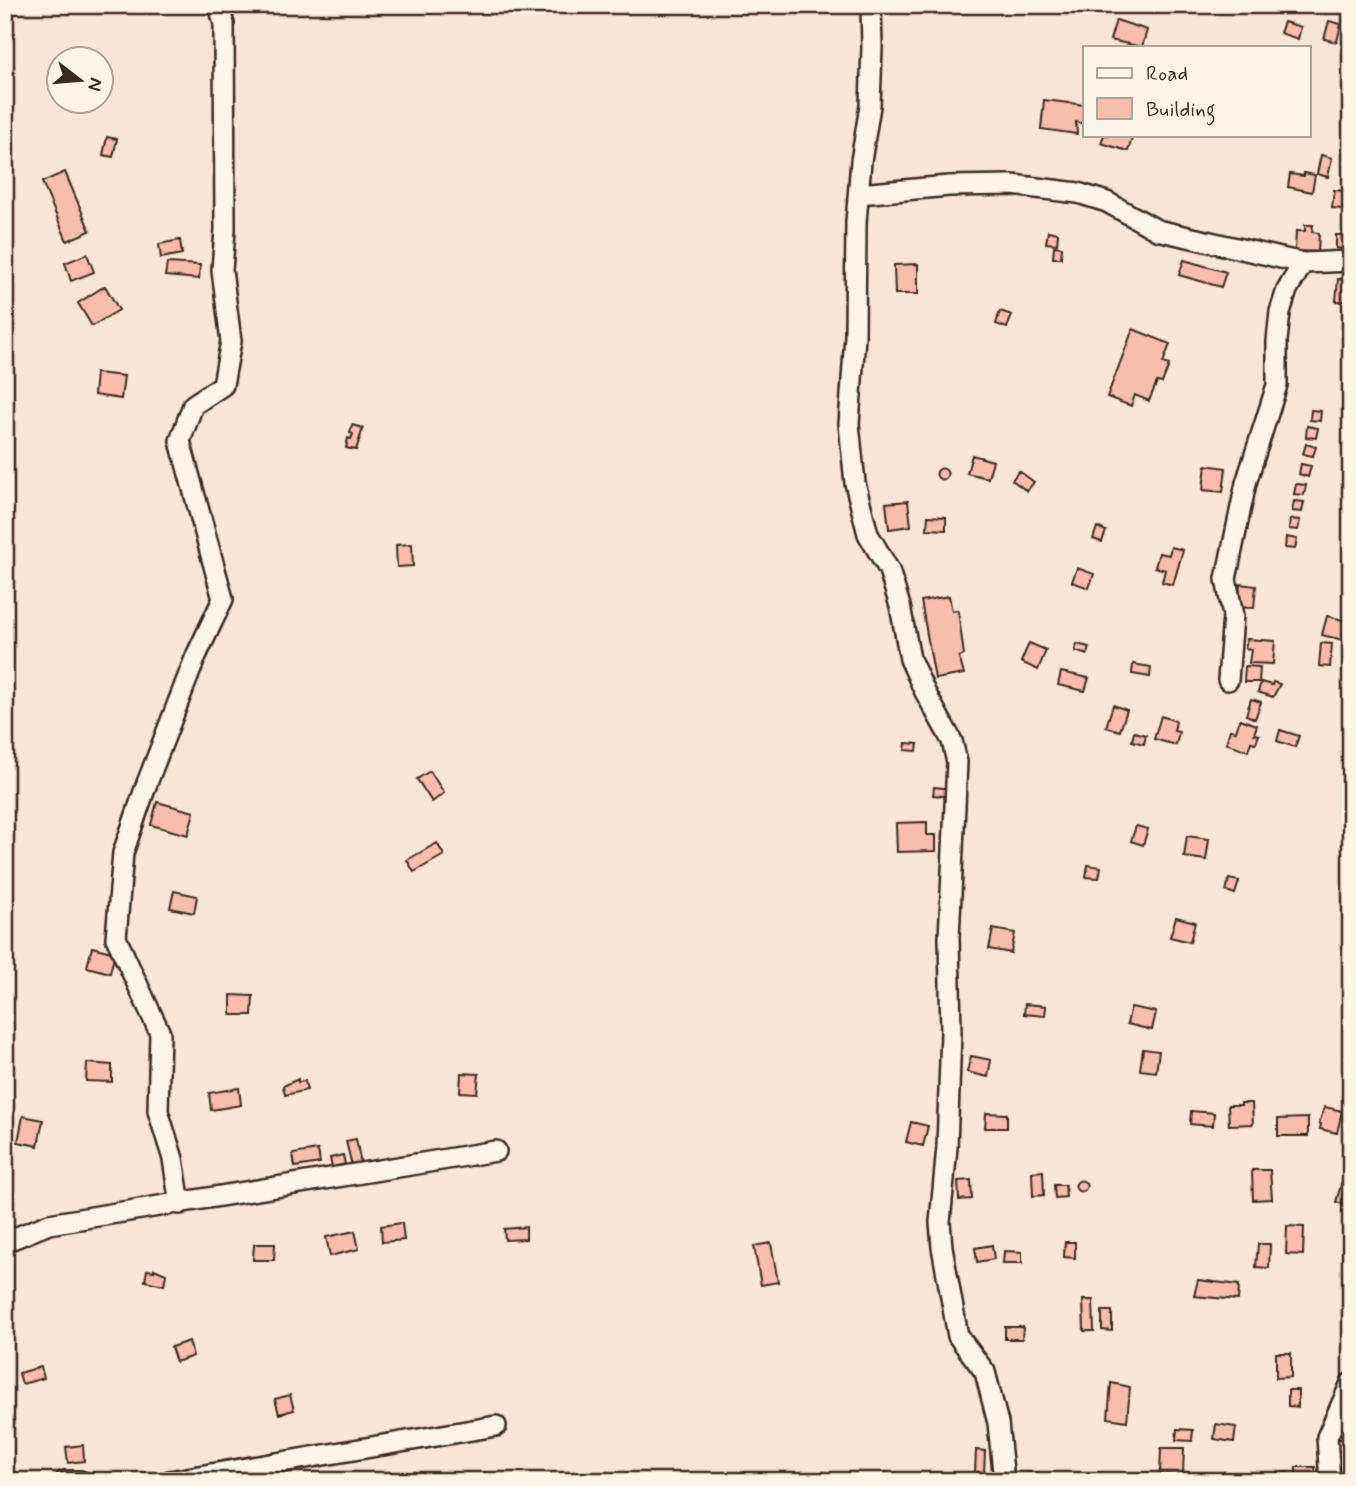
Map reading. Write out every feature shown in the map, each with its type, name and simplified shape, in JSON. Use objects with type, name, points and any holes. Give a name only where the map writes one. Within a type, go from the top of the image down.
[{"type":"street","points":[[180,1204],[173,1160],[158,1111],[160,1033],[116,938],[123,853],[196,656],[223,599],[180,441],[193,405],[223,384],[231,341],[222,270],[225,230],[225,24],[219,5]]},
{"type":"street","points":[[871,5],[873,47],[870,106],[859,194],[854,274],[855,336],[849,424],[863,519],[868,534],[889,570],[900,606],[910,659],[953,741],[957,762],[949,938],[951,1032],[948,1135],[940,1222],[958,1336],[985,1372],[998,1423],[1004,1481]]},
{"type":"street","points":[[859,194],[949,186],[1012,185],[1078,193],[1107,202],[1157,230],[1303,263],[1351,261]]},
{"type":"street","points":[[1228,680],[1233,616],[1226,579],[1246,484],[1277,385],[1280,312],[1287,290],[1303,263]]},
{"type":"street","points":[[5,1241],[49,1224],[496,1151]]},
{"type":"street","points":[[1330,1481],[1326,1437],[1351,1383]]},
{"type":"street","points":[[169,1481],[496,1426]]},
{"type":"street","points":[[65,1481],[80,1481]]},
{"type":"building","points":[[1341,5],[1351,5],[1351,14],[1340,11]]},
{"type":"building","points":[[1116,20],[1147,30],[1142,46],[1110,40]]},
{"type":"building","points":[[1329,21],[1341,24],[1337,42],[1324,39]]},
{"type":"building","points":[[1284,22],[1301,27],[1298,39],[1280,33]]},
{"type":"building","points":[[1044,100],[1083,105],[1083,124],[1076,122],[1077,134],[1041,129]]},
{"type":"building","points":[[1104,136],[1133,136],[1128,151],[1101,143]]},
{"type":"building","points":[[107,137],[117,139],[113,157],[103,155]]},
{"type":"building","points":[[1321,155],[1332,158],[1328,177],[1317,174]]},
{"type":"building","points":[[65,172],[90,231],[67,241],[42,182]]},
{"type":"building","points":[[1304,173],[1315,175],[1312,192],[1288,187],[1290,174],[1304,176]]},
{"type":"building","points":[[1334,190],[1351,192],[1351,210],[1332,208]]},
{"type":"building","points":[[1345,218],[1351,218],[1351,247],[1345,247]]},
{"type":"building","points":[[1305,225],[1313,225],[1312,232],[1319,233],[1318,252],[1295,251],[1296,231],[1305,231]]},
{"type":"building","points":[[1048,231],[1058,233],[1057,244],[1046,243]]},
{"type":"building","points":[[1336,235],[1344,235],[1343,249],[1336,248]]},
{"type":"building","points":[[180,240],[182,254],[161,258],[159,244]]},
{"type":"building","points":[[1054,246],[1062,247],[1061,258],[1053,258]]},
{"type":"building","points":[[87,254],[94,272],[71,281],[65,263]]},
{"type":"building","points":[[1184,260],[1226,272],[1221,287],[1179,275]]},
{"type":"building","points":[[167,263],[200,265],[199,279],[165,276]]},
{"type":"building","points":[[918,264],[918,294],[895,294],[894,265]]},
{"type":"building","points":[[1338,279],[1351,280],[1351,302],[1336,301]]},
{"type":"building","points":[[105,286],[119,310],[92,326],[78,303]]},
{"type":"building","points":[[1000,311],[1012,315],[1007,328],[996,324]]},
{"type":"building","points":[[1133,329],[1170,344],[1163,363],[1169,365],[1162,383],[1157,382],[1149,401],[1135,395],[1131,406],[1107,397]]},
{"type":"building","points":[[96,373],[124,376],[121,399],[94,395]]},
{"type":"building","points":[[1311,410],[1321,411],[1320,421],[1310,420]]},
{"type":"building","points":[[352,425],[363,428],[356,450],[346,448],[348,438],[351,439],[353,434],[350,433]]},
{"type":"building","points":[[1307,426],[1318,428],[1316,438],[1306,437]]},
{"type":"building","points":[[1306,444],[1316,447],[1313,456],[1303,454]]},
{"type":"building","points":[[972,455],[993,461],[988,478],[967,473]]},
{"type":"building","points":[[1301,464],[1311,466],[1308,477],[1299,474]]},
{"type":"building","points":[[1206,465],[1226,468],[1223,492],[1203,490]]},
{"type":"building","points":[[942,468],[948,474],[942,480],[936,474]]},
{"type":"building","points":[[1019,471],[1034,482],[1027,491],[1012,480]]},
{"type":"building","points":[[1296,484],[1306,485],[1304,495],[1294,494]]},
{"type":"building","points":[[908,501],[911,526],[889,529],[886,503]]},
{"type":"building","points":[[1294,501],[1304,502],[1302,512],[1292,511]]},
{"type":"building","points":[[928,516],[946,517],[946,530],[927,529]]},
{"type":"building","points":[[1290,519],[1300,520],[1298,530],[1289,529]]},
{"type":"building","points":[[1097,527],[1106,531],[1102,542],[1093,539]]},
{"type":"building","points":[[1286,537],[1297,539],[1295,549],[1285,548]]},
{"type":"building","points":[[412,544],[413,566],[397,567],[396,545]]},
{"type":"building","points":[[1171,547],[1183,550],[1173,585],[1162,582],[1165,570],[1155,567],[1159,553],[1169,555]]},
{"type":"building","points":[[1077,568],[1094,574],[1089,588],[1072,582]]},
{"type":"building","points":[[1240,584],[1256,586],[1254,608],[1238,607]]},
{"type":"building","points":[[949,596],[952,611],[958,610],[964,655],[959,657],[964,674],[935,679],[921,601]]},
{"type":"building","points":[[1327,616],[1351,622],[1351,642],[1322,635]]},
{"type":"building","points":[[1247,639],[1275,641],[1273,664],[1249,663],[1251,650],[1245,648]]},
{"type":"building","points":[[1029,643],[1046,650],[1038,670],[1021,662]]},
{"type":"building","points":[[1321,643],[1332,644],[1330,667],[1319,666]]},
{"type":"building","points":[[1077,644],[1089,647],[1087,655],[1075,651]]},
{"type":"building","points":[[1133,664],[1151,667],[1150,677],[1132,674]]},
{"type":"building","points":[[1245,666],[1260,667],[1259,682],[1244,682]]},
{"type":"building","points":[[1061,672],[1089,678],[1085,691],[1058,685]]},
{"type":"building","points":[[1261,682],[1280,684],[1273,697],[1258,692]]},
{"type":"building","points":[[1251,699],[1261,702],[1255,719],[1246,715]]},
{"type":"building","points":[[1113,705],[1127,710],[1120,731],[1106,727]]},
{"type":"building","points":[[1161,716],[1176,721],[1174,731],[1179,732],[1176,745],[1154,739]]},
{"type":"building","points":[[1240,719],[1257,725],[1254,734],[1259,735],[1256,743],[1251,742],[1248,751],[1226,743],[1230,730],[1236,731]]},
{"type":"building","points":[[1280,730],[1299,736],[1295,747],[1277,741]]},
{"type":"building","points":[[1134,732],[1146,735],[1144,744],[1132,741]]},
{"type":"building","points":[[906,743],[918,744],[917,751],[905,750]]},
{"type":"building","points":[[430,771],[444,793],[432,802],[417,779]]},
{"type":"building","points":[[934,787],[952,789],[951,797],[933,795]]},
{"type":"building","points":[[157,802],[194,812],[188,835],[151,825]]},
{"type":"building","points":[[927,822],[927,835],[936,835],[936,851],[897,852],[896,823]]},
{"type":"building","points":[[1136,826],[1148,829],[1143,845],[1131,841]]},
{"type":"building","points":[[1187,836],[1209,839],[1206,860],[1184,857]]},
{"type":"building","points":[[437,843],[444,855],[414,872],[407,860]]},
{"type":"building","points":[[1088,865],[1101,867],[1099,878],[1086,877]]},
{"type":"building","points":[[1229,879],[1239,881],[1235,894],[1226,891]]},
{"type":"building","points":[[174,891],[197,896],[194,913],[170,908]]},
{"type":"building","points":[[1176,917],[1195,922],[1190,942],[1170,937]]},
{"type":"building","points":[[993,929],[1015,933],[1011,953],[989,949]]},
{"type":"building","points":[[92,947],[115,953],[110,973],[87,967]]},
{"type":"building","points":[[231,995],[253,996],[252,1015],[231,1015]]},
{"type":"building","points":[[1025,1004],[1046,1006],[1045,1016],[1024,1014]]},
{"type":"building","points":[[1131,1007],[1156,1012],[1152,1030],[1127,1024]]},
{"type":"building","points":[[1143,1049],[1159,1051],[1156,1072],[1140,1070]]},
{"type":"building","points":[[971,1056],[991,1060],[988,1077],[967,1072]]},
{"type":"building","points":[[87,1063],[112,1065],[112,1082],[86,1081]]},
{"type":"building","points":[[461,1073],[479,1074],[477,1093],[460,1092]]},
{"type":"building","points":[[298,1079],[298,1082],[305,1081],[307,1090],[285,1095],[283,1086]]},
{"type":"building","points":[[239,1088],[241,1105],[211,1110],[209,1093]]},
{"type":"building","points":[[1252,1103],[1253,1124],[1229,1125],[1228,1105]]},
{"type":"building","points":[[1325,1107],[1342,1111],[1337,1133],[1320,1129],[1319,1123]]},
{"type":"building","points":[[1191,1111],[1214,1113],[1213,1126],[1190,1124]]},
{"type":"building","points":[[986,1113],[1007,1114],[1007,1128],[985,1128]]},
{"type":"building","points":[[23,1116],[43,1120],[38,1146],[18,1142]]},
{"type":"building","points":[[1308,1118],[1308,1136],[1278,1136],[1278,1119]]},
{"type":"building","points":[[911,1122],[928,1126],[923,1146],[906,1142]]},
{"type":"building","points":[[356,1139],[361,1164],[352,1166],[346,1141]]},
{"type":"building","points":[[318,1150],[320,1163],[295,1167],[293,1154]]},
{"type":"building","points":[[343,1155],[345,1164],[332,1168],[330,1158]]},
{"type":"building","points":[[1252,1170],[1270,1170],[1272,1199],[1253,1200]]},
{"type":"building","points":[[1043,1171],[1044,1195],[1033,1196],[1032,1172]]},
{"type":"building","points":[[1343,1178],[1351,1180],[1351,1206],[1336,1202]]},
{"type":"building","points":[[971,1180],[972,1199],[959,1200],[958,1181]]},
{"type":"building","points":[[1081,1180],[1087,1186],[1081,1192],[1075,1186]]},
{"type":"building","points":[[1054,1185],[1065,1185],[1066,1197],[1055,1198]]},
{"type":"building","points":[[402,1223],[404,1240],[382,1242],[381,1226]]},
{"type":"building","points":[[1287,1226],[1304,1227],[1303,1255],[1286,1254]]},
{"type":"building","points":[[526,1227],[526,1239],[505,1240],[504,1229]]},
{"type":"building","points":[[355,1231],[359,1249],[330,1256],[326,1237]]},
{"type":"building","points":[[1065,1242],[1075,1242],[1075,1258],[1064,1257]]},
{"type":"building","points":[[771,1243],[778,1282],[761,1285],[754,1246]]},
{"type":"building","points":[[254,1244],[275,1244],[274,1260],[253,1260]]},
{"type":"building","points":[[1258,1244],[1270,1244],[1269,1268],[1256,1267]]},
{"type":"building","points":[[992,1245],[994,1259],[977,1262],[975,1248]]},
{"type":"building","points":[[1004,1251],[1022,1252],[1022,1263],[1003,1263]]},
{"type":"building","points":[[154,1269],[166,1274],[164,1285],[145,1281],[147,1270]]},
{"type":"building","points":[[1198,1280],[1239,1285],[1238,1300],[1194,1296]]},
{"type":"building","points":[[5,1298],[8,1298],[12,1318],[5,1319]]},
{"type":"building","points":[[1083,1300],[1093,1300],[1094,1331],[1084,1331]]},
{"type":"building","points":[[1102,1311],[1112,1311],[1112,1331],[1102,1330]]},
{"type":"building","points":[[1005,1327],[1023,1327],[1022,1339],[1005,1339]]},
{"type":"building","points":[[189,1341],[193,1356],[176,1362],[171,1347]]},
{"type":"building","points":[[1276,1353],[1291,1353],[1291,1377],[1276,1378]]},
{"type":"building","points":[[41,1367],[44,1378],[22,1384],[19,1373]]},
{"type":"building","points":[[1111,1383],[1130,1387],[1127,1421],[1108,1418]]},
{"type":"building","points":[[1288,1390],[1298,1390],[1298,1407],[1288,1406]]},
{"type":"building","points":[[290,1395],[294,1410],[279,1414],[275,1399]]},
{"type":"building","points":[[1343,1413],[1351,1416],[1351,1431],[1348,1437],[1336,1432]]},
{"type":"building","points":[[1216,1424],[1236,1427],[1234,1442],[1214,1439]]},
{"type":"building","points":[[1177,1429],[1193,1430],[1192,1441],[1176,1440]]},
{"type":"building","points":[[1337,1439],[1346,1439],[1346,1451],[1336,1451]]},
{"type":"building","points":[[83,1445],[84,1461],[68,1463],[66,1447]]},
{"type":"building","points":[[1161,1448],[1184,1448],[1183,1475],[1160,1474]]},
{"type":"building","points":[[976,1450],[985,1451],[984,1473],[975,1472]]},
{"type":"building","points":[[1296,1467],[1315,1467],[1316,1481],[1296,1481]]},
{"type":"building","points":[[1030,1473],[1031,1481],[1017,1481],[1016,1475]]},
{"type":"building","points":[[1277,1473],[1289,1473],[1288,1481],[1277,1481]]}]
